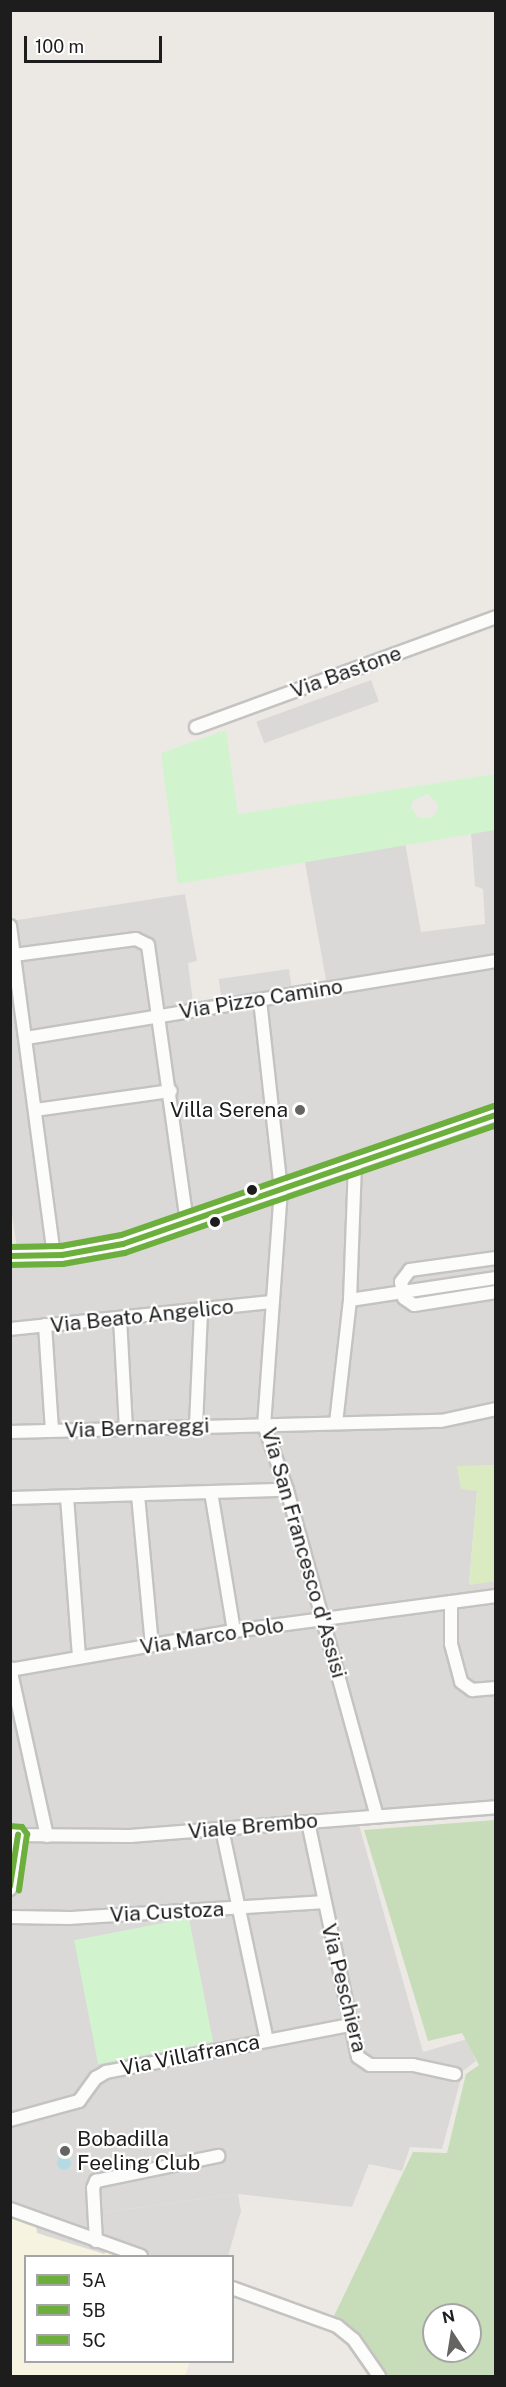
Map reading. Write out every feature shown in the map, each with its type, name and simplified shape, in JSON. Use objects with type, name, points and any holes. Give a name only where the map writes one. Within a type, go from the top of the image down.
[{"type":"street","name":"Via Bastone","points":[[196,727],[495,617]]},
{"type":"street","points":[[10,926],[54,1256]]},
{"type":"street","points":[[14,955],[143,940],[150,949],[171,1090],[187,1222]]},
{"type":"street","name":"Via Pizzo Camino","points":[[26,1038],[495,961]]},
{"type":"street","name":"Via San Francesco d'Assisi","points":[[260,1000],[281,1189],[264,1425],[287,1490],[324,1618],[377,1816]]},
{"type":"street","points":[[35,1110],[171,1090]]},
{"type":"street","points":[[10,1256],[54,1256],[114,1247],[355,1161],[495,1115]]},
{"type":"street","points":[[336,1423],[350,1300],[355,1161]]},
{"type":"street","points":[[495,1258],[410,1270],[402,1277],[406,1301],[414,1305],[495,1292]]},
{"type":"street","points":[[350,1300],[495,1278]]},
{"type":"street","name":"Via Beato Angelico","points":[[10,1329],[273,1302]]},
{"type":"street","points":[[196,1426],[201,1310]]},
{"type":"street","points":[[120,1318],[126,1428]]},
{"type":"street","points":[[45,1325],[52,1430]]},
{"type":"street","name":"Via Bernareggi","points":[[10,1432],[445,1420],[495,1409]]},
{"type":"street","points":[[10,1498],[287,1490]]},
{"type":"street","points":[[211,1492],[234,1631]]},
{"type":"street","points":[[138,1495],[152,1645]]},
{"type":"street","points":[[67,1497],[79,1658]]},
{"type":"street","name":"Via Marco Polo","points":[[11,1669],[234,1631],[495,1596]]},
{"type":"street","points":[[451,1602],[451,1644],[461,1682],[472,1690],[495,1688]]},
{"type":"street","points":[[11,1669],[46,1836]]},
{"type":"street","name":"Viale Brembo","points":[[14,1835],[130,1836],[495,1807]]},
{"type":"street","name":"Via Peschiera","points":[[308,1822],[323,1902],[357,2054],[364,2063],[417,2065],[455,2074]]},
{"type":"street","points":[[222,1829],[267,2040]]},
{"type":"street","points":[[10,1889],[14,1835]]},
{"type":"street","name":"Via Custoza","points":[[10,1917],[70,1918],[323,1902]]},
{"type":"street","name":"Via Villafranca","points":[[10,2120],[79,2101],[96,2078],[106,2072],[350,2025]]},
{"type":"street","points":[[96,2241],[93,2188],[96,2181],[218,2156]]},
{"type":"street","points":[[10,2209],[138,2255]]},
{"type":"street","points":[[234,2289],[342,2328],[379,2376]]},
{"type":"shaded area","points":[[371,680],[379,702],[264,743],[256,722]]},
{"type":"shaded area","points":[[495,829],[495,1465],[457,1467],[477,1491],[469,1584],[495,1581],[495,1816],[359,1825],[423,2052],[467,2039],[476,2061],[463,2071],[442,2149],[410,2147],[402,2171],[369,2164],[352,2207],[238,2194],[99,2213],[104,2240],[11,2203],[10,1248],[17,1248],[10,1202],[11,921],[185,894],[197,961],[188,963],[193,1002],[326,980],[304,857],[404,837],[421,932],[485,924],[483,889],[475,886],[471,833]]},
{"type":"shaded area","points":[[495,880],[496,958],[492,959],[484,881]]},
{"type":"shaded area","points":[[415,952],[418,972],[337,985],[334,965]]},
{"type":"shaded area","points":[[289,969],[292,991],[222,1001],[219,979]]},
{"type":"shaded area","points":[[189,1918],[230,1918],[234,1922],[257,2027],[249,2035],[214,2042]]},
{"type":"shaded area","points":[[238,2194],[241,2211],[228,2255],[149,2255],[104,2240],[99,2213]]},
{"type":"shaded area","points":[[10,2216],[129,2255],[24,2255],[24,2363],[190,2363],[185,2376],[11,2376]]},
{"type":"shaded area","points":[[36,2223],[111,2249],[104,2254],[37,2233]]},
{"type":"green space","points":[[226,730],[238,814],[495,774],[495,830],[178,884],[161,753]],"holes":[[[428,794],[437,803],[437,812],[431,818],[419,818],[411,808],[413,800]]]},
{"type":"green space","points":[[495,1465],[495,1581],[469,1585],[477,1491],[461,1489],[457,1466]]},
{"type":"green space","points":[[495,1820],[495,2376],[387,2376],[380,2365],[333,2318],[413,2152],[447,2153],[466,2074],[479,2065],[462,2033],[428,2041],[364,1830]]},
{"type":"green space","points":[[189,1918],[213,2042],[98,2064],[74,1940]]},
{"type":"water","points":[[64,2156],[69,2158],[71,2163],[69,2168],[64,2170],[59,2168],[57,2163],[59,2158]]},
{"type":"transit line","name":"5C","points":[[10,1247],[61,1246],[121,1235],[493,1106]]},
{"type":"transit line","name":"5A","points":[[10,1256],[62,1255],[123,1244],[496,1115]]},
{"type":"transit line","name":"5B","points":[[10,1265],[63,1264],[125,1253],[496,1125]]},
{"type":"transit line","name":"5C","points":[[10,1826],[22,1827],[27,1834],[19,1890]]},
{"type":"transit line","name":"5A","points":[[10,1886],[18,1835]]},
{"type":"place","name":"Villa Serena","points":[[300,1110]]},
{"type":"place","name":"Bobadilla Feeling Club","points":[[65,2151]]}]
